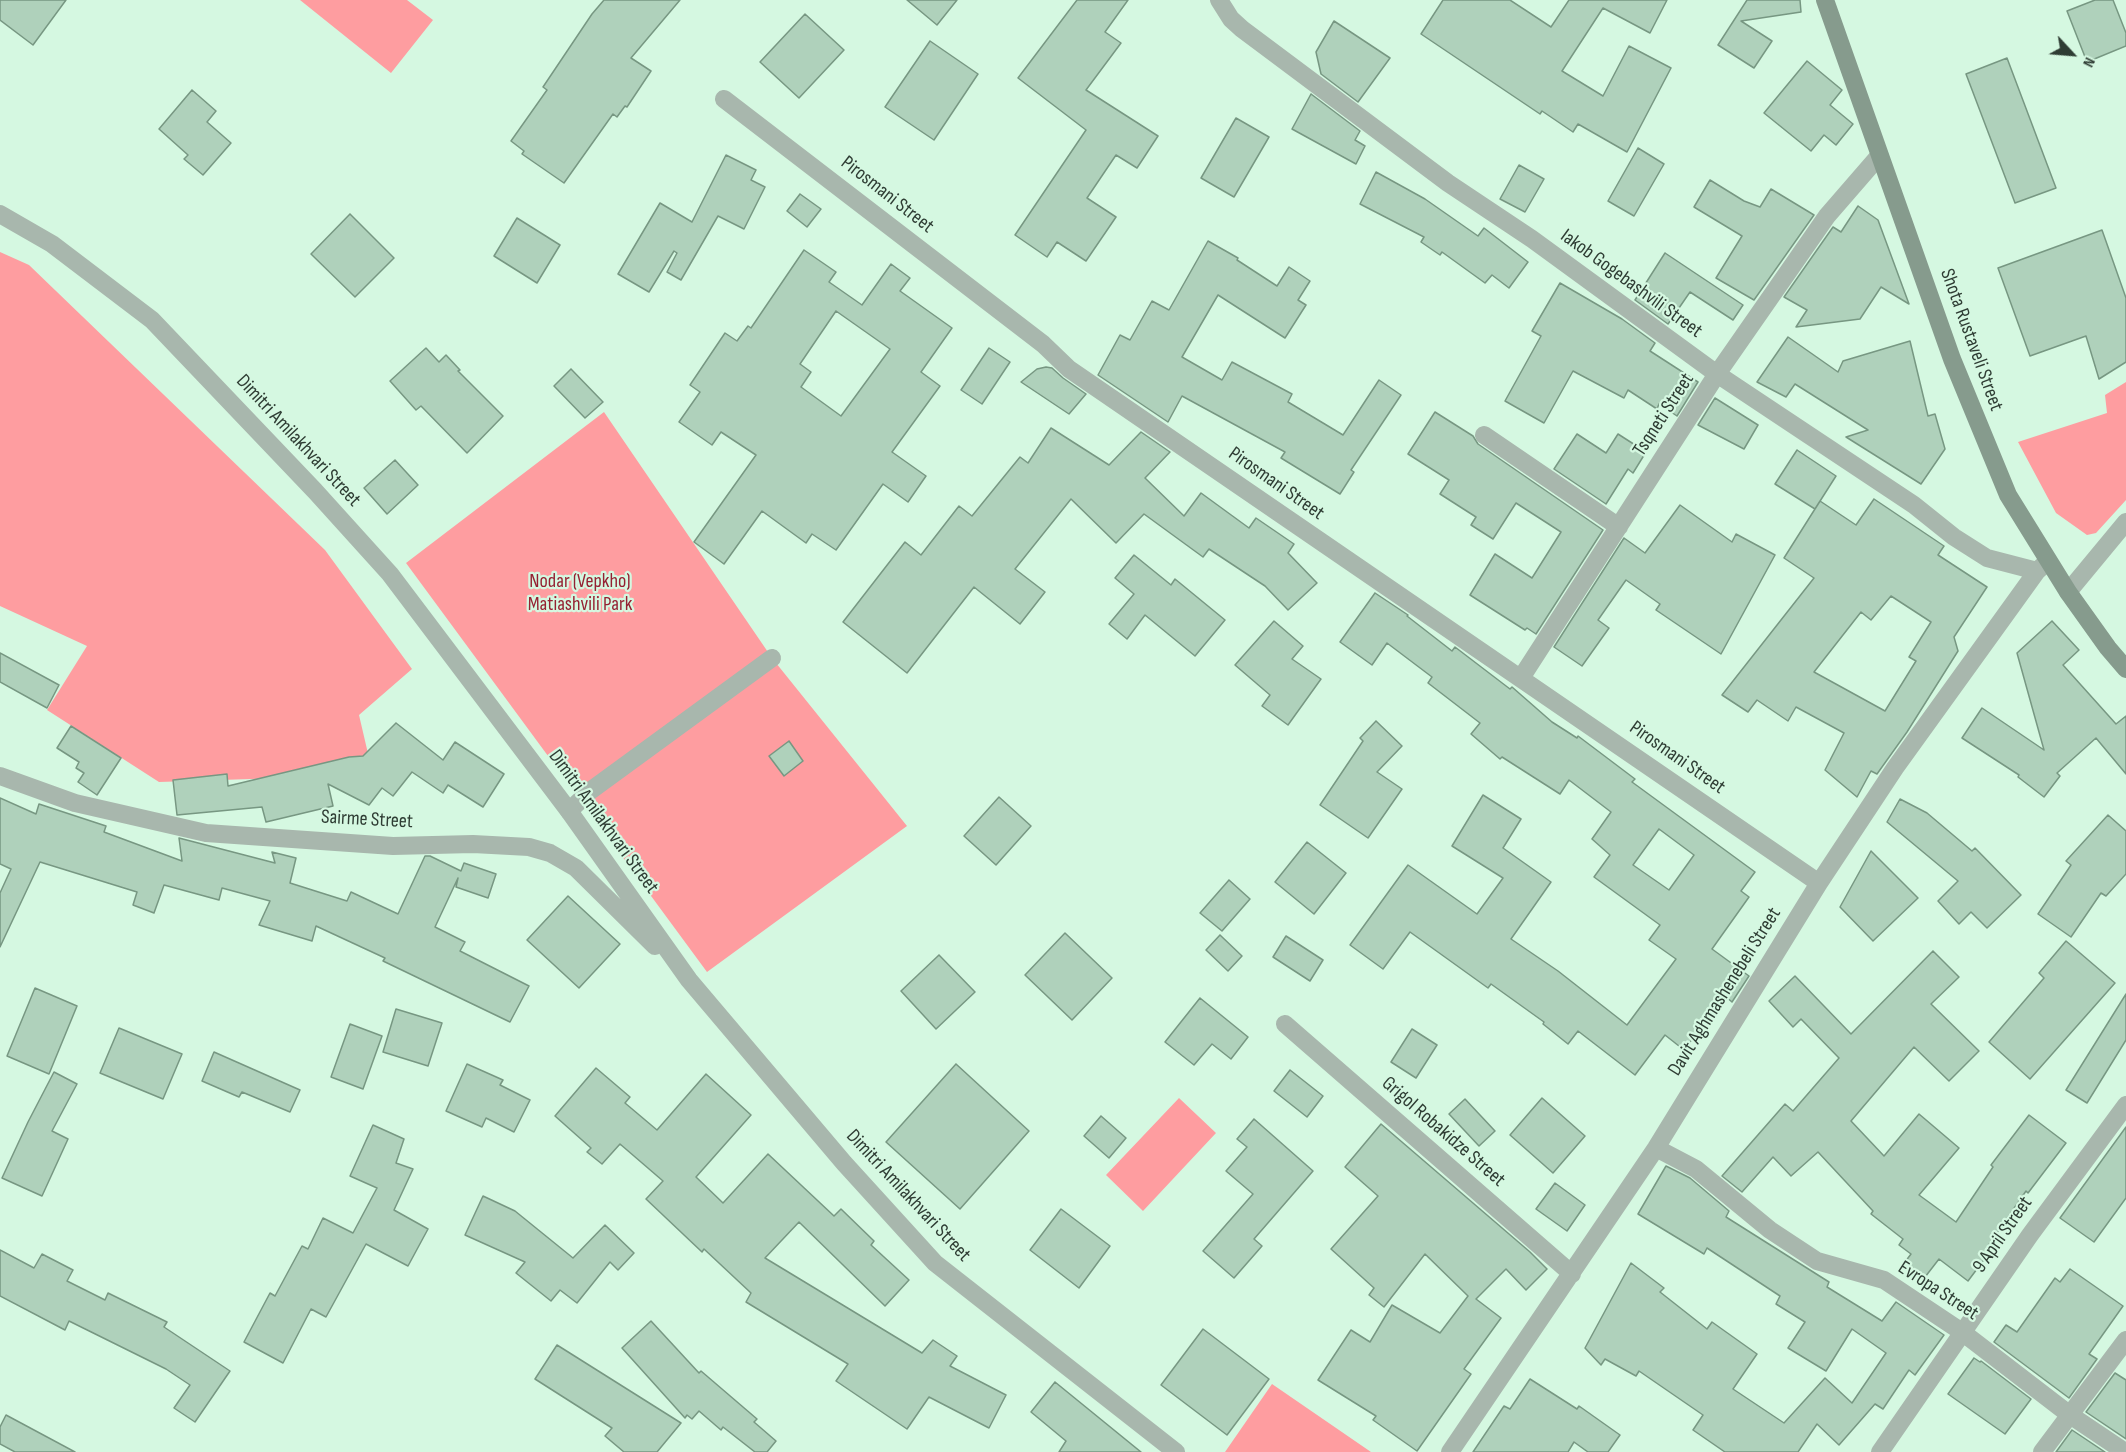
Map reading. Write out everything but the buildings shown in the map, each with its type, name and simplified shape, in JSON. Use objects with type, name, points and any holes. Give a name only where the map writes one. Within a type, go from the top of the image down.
[{"type":"main road","name":"Shota Rustaveli Street","points":[[1826,0],[1879,156],[1972,412],[2008,495],[2042,566],[2068,592],[2126,669]]},
{"type":"street","name":"Iakob Gogebashvili Street","points":[[1220,0],[1231,19],[1261,43],[1448,183],[1532,239],[1717,374],[1914,505],[1954,537],[1987,558],[2042,566]]},
{"type":"street","name":"Pirosmani Street","points":[[724,99],[1043,344],[1069,369],[1819,883]]},
{"type":"street","name":"Tsqneti Street","points":[[1521,678],[1717,374],[1827,216],[1879,156]]},
{"type":"street","name":"Dimitri Amilakhvari Street","points":[[0,214],[52,244],[152,320],[315,491],[390,574],[569,811],[689,980],[844,1162],[935,1263],[1176,1452]]},
{"type":"street","points":[[1484,435],[1619,527]]},
{"type":"street","points":[[2068,592],[2126,522]]},
{"type":"street","name":"Davit Aghmashenebeli Street","points":[[1450,1452],[1656,1148],[1819,883],[1895,768],[2042,566]]},
{"type":"street","points":[[569,811],[590,791],[772,658]]},
{"type":"street","name":"Sairme Street","points":[[0,776],[75,803],[206,833],[393,846],[473,844],[529,848],[550,853],[576,868],[689,980]]},
{"type":"street","name":"Grigol Robakidze Street","points":[[1285,1024],[1572,1274]]},
{"type":"street","name":"9 April Street","points":[[1880,1452],[2030,1235],[2126,1105]]},
{"type":"street","name":"Evropa Street","points":[[1656,1148],[1696,1169],[1770,1230],[1817,1261],[1884,1280],[1962,1332],[2070,1415],[2126,1452]]},
{"type":"street","points":[[2042,1452],[2126,1340]]},
{"type":"green space","points":[[300,0],[407,0],[433,20],[391,73]]},
{"type":"green space","points":[[0,252],[29,265],[325,550],[412,669],[359,715],[373,775],[159,782],[47,710],[87,646],[0,606]]},
{"type":"green space","points":[[2126,382],[2126,500],[2096,533],[2087,535],[2056,513],[2018,442],[2107,413],[2105,395]]},
{"type":"green space","name":"Nodar (Vepkho) Matiashvili Park","points":[[604,412],[772,658],[907,826],[707,972],[406,563]]},
{"type":"green space","points":[[1179,1098],[1216,1133],[1143,1211],[1106,1175]]},
{"type":"green space","points":[[1272,1384],[1371,1452],[1225,1452]]}]
